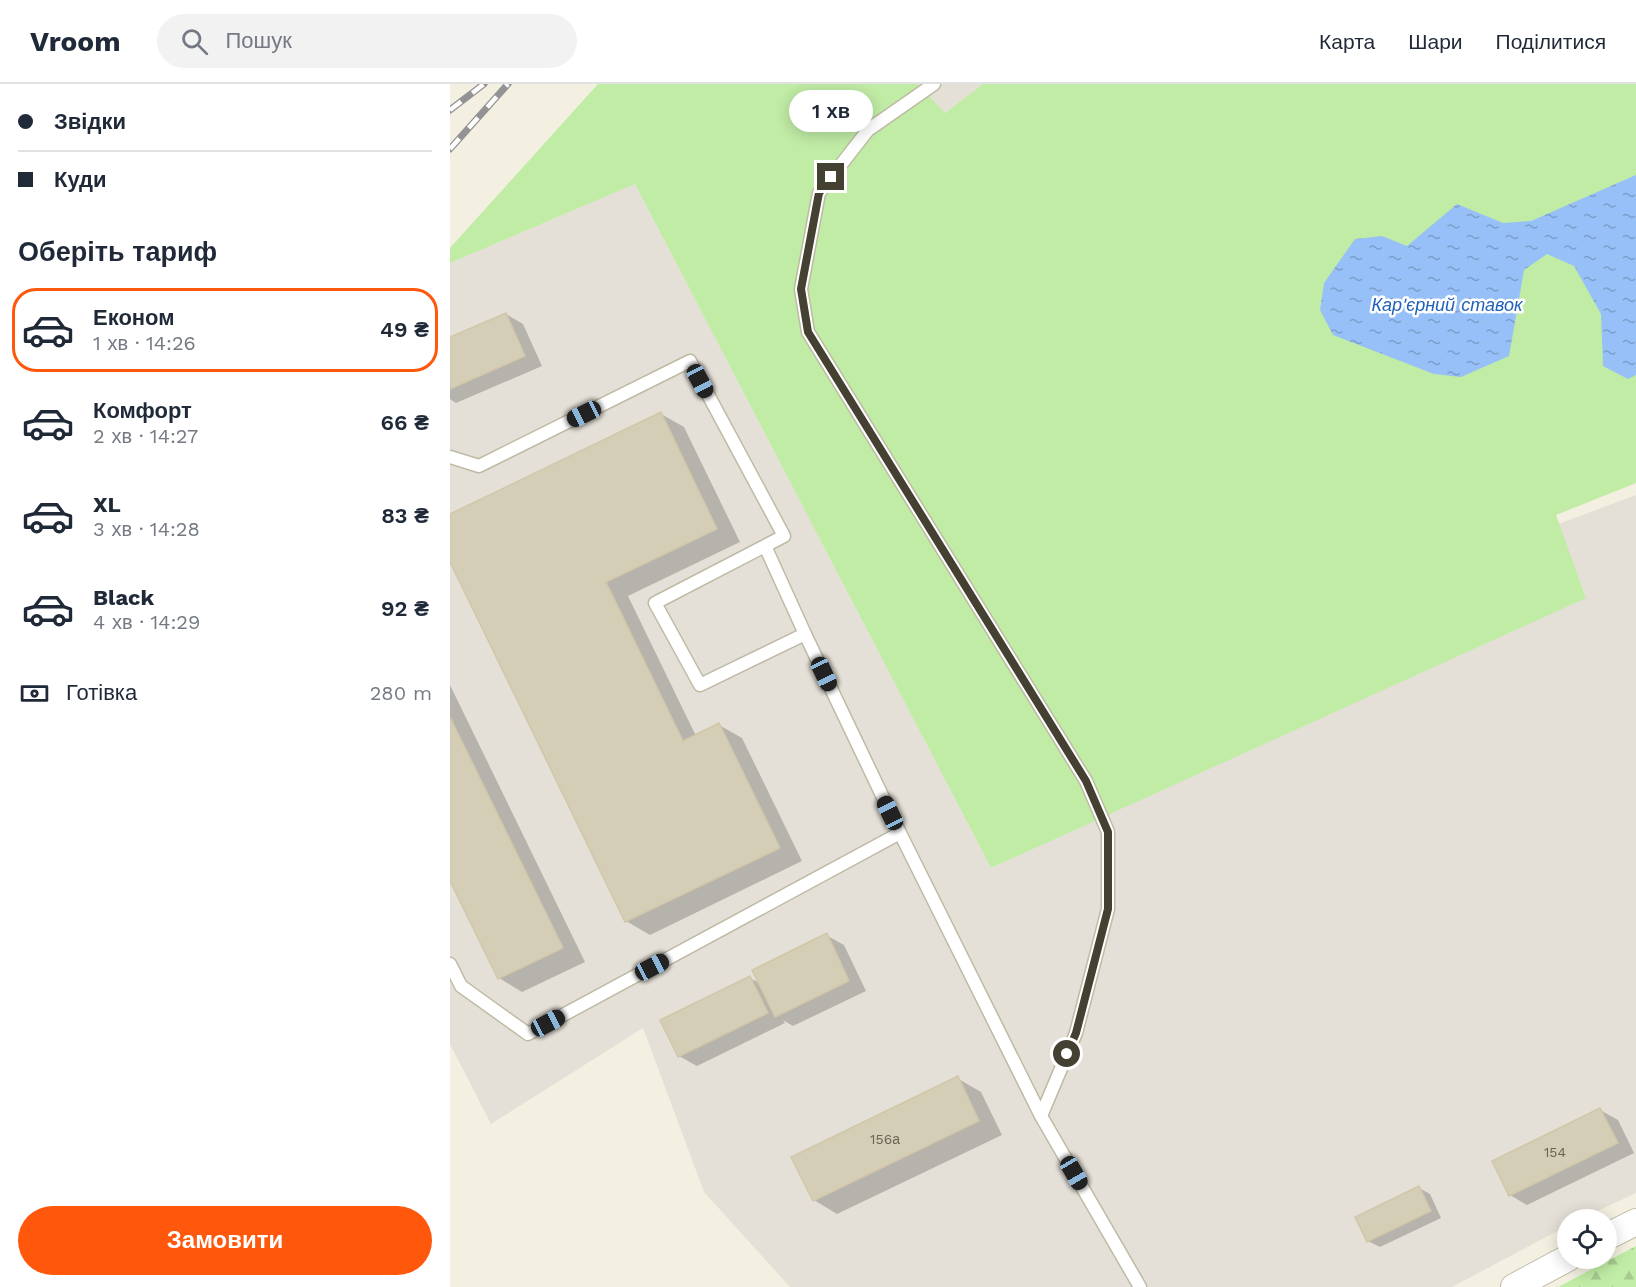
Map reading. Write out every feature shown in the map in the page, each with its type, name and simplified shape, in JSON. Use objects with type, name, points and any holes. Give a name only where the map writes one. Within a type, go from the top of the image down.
[{"type":"street","points":[[1617,1232],[1636,1222]]},
{"type":"street","points":[[1514,1287],[1557,1264]]},
{"type":"lane","points":[[934,84],[868,130],[819,193],[801,289],[808,332],[1086,781],[1108,832],[1108,909],[1076,1033],[1041,1116]]},
{"type":"lane","points":[[450,457],[479,466],[690,361],[784,536],[656,603],[700,685],[804,634]]},
{"type":"lane","points":[[765,546],[804,634],[900,833],[1041,1116],[1140,1287]]},
{"type":"lane","points":[[450,964],[461,986],[528,1034],[900,833]]},
{"type":"shaded area","points":[[918,84],[983,84],[945,113]]},
{"type":"shaded area","points":[[635,184],[991,868],[1586,597],[1558,524],[1636,495],[1636,1193],[1602,1209],[1557,1209],[1557,1231],[1452,1287],[790,1287],[704,1192],[643,1028],[491,1124],[450,1044],[450,263]]},
{"type":"green space","points":[[598,84],[918,84],[945,113],[983,84],[1636,84],[1636,483],[1556,515],[1586,598],[991,868],[635,184],[450,263],[450,248]]},
{"type":"green space","points":[[1636,1246],[1636,1287],[1558,1287],[1592,1269],[1617,1269],[1617,1256]]},
{"type":"water","name":"Кар'єрний ставок","points":[[1636,175],[1636,375],[1628,379],[1603,366],[1601,314],[1574,266],[1547,254],[1524,270],[1509,356],[1461,377],[1434,374],[1333,335],[1320,310],[1324,283],[1355,239],[1382,236],[1407,246],[1457,204],[1503,223],[1531,221]]},
{"type":"building","points":[[506,313],[525,356],[450,389],[450,337]]},
{"type":"building","points":[[661,412],[717,529],[606,582],[683,741],[719,723],[780,848],[625,922],[450,562],[450,514]]},
{"type":"building","points":[[450,717],[563,948],[498,979],[450,881]]},
{"type":"building","points":[[827,933],[849,981],[775,1017],[752,970]]},
{"type":"building","points":[[750,976],[768,1013],[678,1057],[660,1020]]},
{"type":"building","points":[[958,1076],[979,1121],[813,1201],[791,1157]]},
{"type":"building","points":[[1600,1108],[1618,1143],[1509,1196],[1492,1161]]},
{"type":"building","points":[[1419,1186],[1431,1211],[1367,1242],[1355,1217]]},
{"type":"railway","points":[[450,110],[484,84]]},
{"type":"railway","points":[[450,149],[508,84]]},
{"type":"route","points":[[831,177],[819,193],[801,289],[808,332],[1086,781],[1108,832],[1108,909],[1076,1033],[1067,1054]]}]
